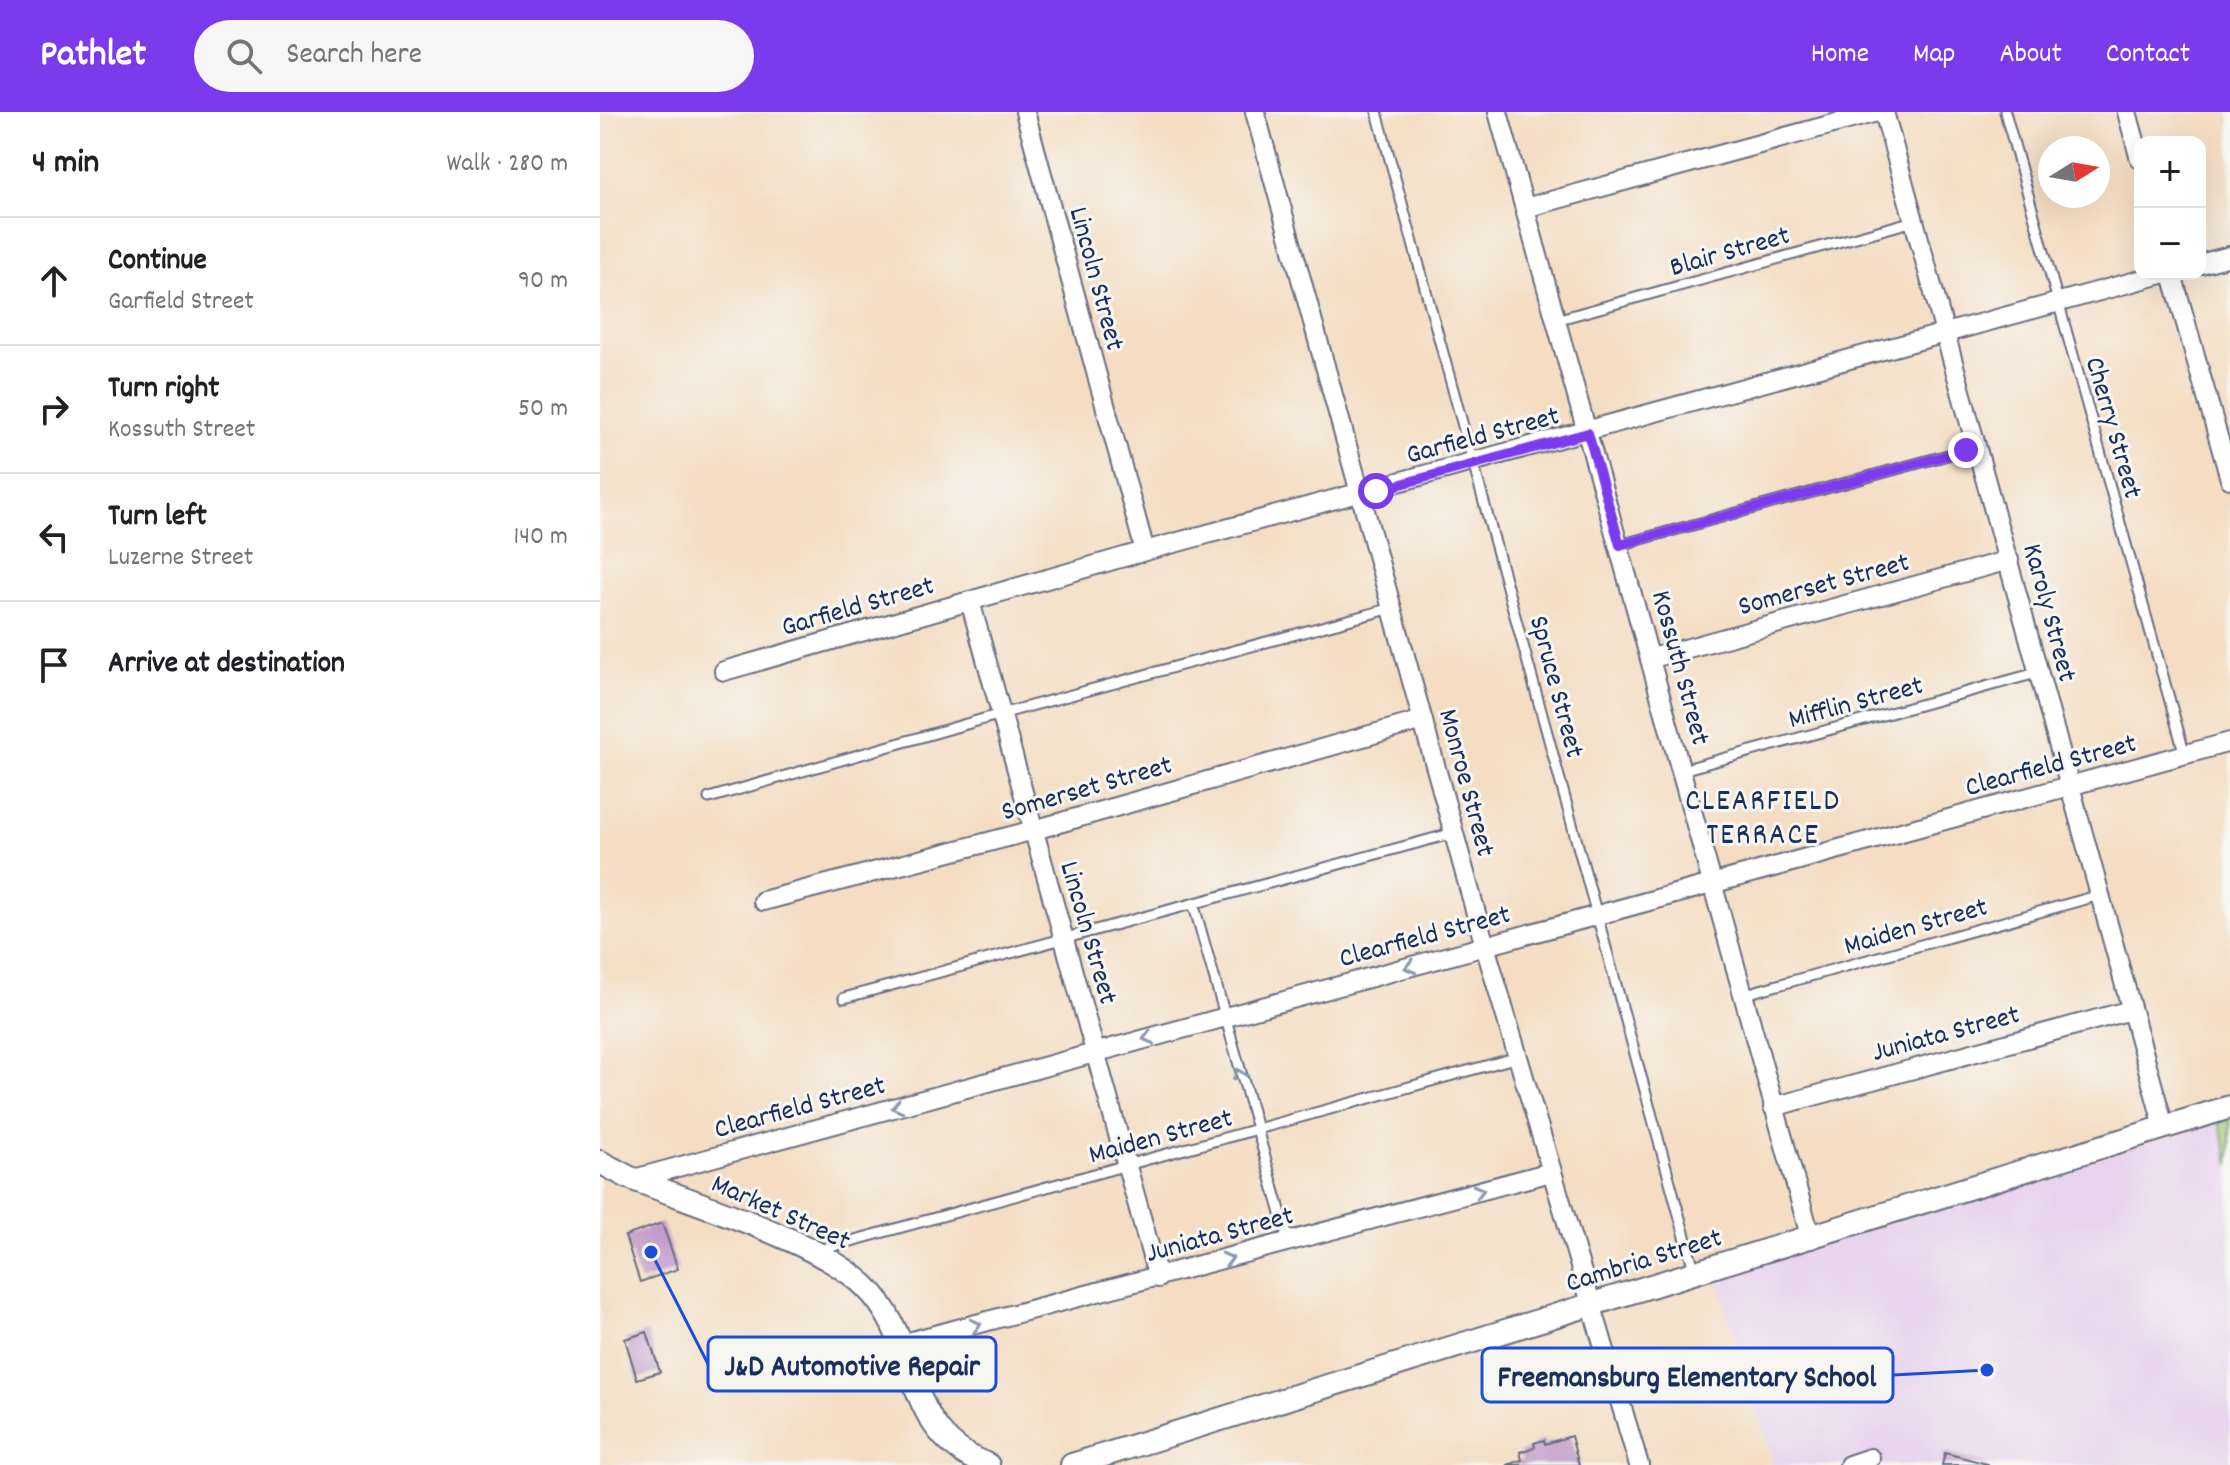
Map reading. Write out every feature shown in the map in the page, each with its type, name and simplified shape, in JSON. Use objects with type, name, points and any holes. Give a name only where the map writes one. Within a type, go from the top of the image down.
[{"type":"street","name":"Lincoln Street","points":[[1025,112],[1145,551]]},
{"type":"street","name":"Monroe Street","points":[[1255,112],[1485,946],[1639,1465]]},
{"type":"street","name":"Kossuth Street","points":[[1498,112],[1811,1239]]},
{"type":"street","points":[[1525,208],[1877,112]]},
{"type":"street","name":"Karoly Street","points":[[1884,112],[2164,1127]]},
{"type":"street","points":[[2127,112],[2134,137]]},
{"type":"street","points":[[2206,262],[2230,256]]},
{"type":"street","name":"Garfield Street","points":[[724,671],[1145,551],[1362,495],[2140,280]]},
{"type":"street","points":[[2174,280],[2230,479]]},
{"type":"street","name":"Somerset Street","points":[[1652,658],[2009,560]]},
{"type":"street","name":"Lincoln Street","points":[[970,601],[1158,1278]]},
{"type":"street","name":"Somerset Street","points":[[763,901],[1034,830],[1423,720]]},
{"type":"street","name":"Clearfield Street","points":[[634,1179],[2230,742]]},
{"type":"street","name":"Juniata Street","points":[[1773,1107],[2131,1010]]},
{"type":"street","name":"Cambria Street","points":[[1072,1465],[2230,1107]]},
{"type":"street","name":"Market Street","points":[[600,1162],[634,1179],[812,1251],[840,1266],[872,1293],[893,1325],[931,1423],[961,1454],[984,1464]]},
{"type":"street","name":"Juniata Street","points":[[901,1344],[1551,1172]]},
{"type":"street","points":[[1849,1465],[1870,1458]]},
{"type":"lane","name":"Spruce Street","points":[[1377,112],[1600,915],[1695,1273]]},
{"type":"lane","name":"Cherry Street","points":[[2005,112],[2185,755]]},
{"type":"lane","name":"Blair Street","points":[[1556,320],[1914,221]]},
{"type":"lane","points":[[1620,545],[1977,447]]},
{"type":"lane","points":[[709,798],[1001,714],[1393,608]]},
{"type":"lane","name":"Mifflin Street","points":[[1682,770],[2040,672]]},
{"type":"lane","points":[[844,998],[1194,906],[1454,833]]},
{"type":"lane","name":"Maiden Street","points":[[1742,995],[2100,895]]},
{"type":"lane","points":[[1194,906],[1223,1018],[1289,1243]]},
{"type":"lane","name":"Maiden Street","points":[[812,1251],[1518,1057]]},
{"type":"shaded area","points":[[2219,1122],[2230,1165],[2230,1465],[1774,1465],[1716,1275]]},
{"type":"green space","points":[[2230,1119],[2230,1165],[2219,1122]]},
{"type":"building","points":[[662,1223],[678,1269],[640,1282],[625,1236]]},
{"type":"building","points":[[647,1332],[660,1372],[637,1379],[625,1339]]},
{"type":"building","points":[[1571,1436],[1579,1465],[1507,1465],[1522,1460],[1520,1452],[1535,1447],[1534,1443],[1544,1440],[1545,1444]]},
{"type":"building","points":[[1945,1453],[1988,1464],[1988,1465],[1942,1465]]},
{"type":"place","name":"J&D Automotive Repair","points":[[651,1252]]},
{"type":"place","name":"Freemansburg Elementary School","points":[[1987,1370]]},
{"type":"district","name":"CLEARFIELD TERRACE","points":[[1763,816]]},
{"type":"route","points":[[1376,491],[1588,433],[1620,545],[1966,450]]}]
